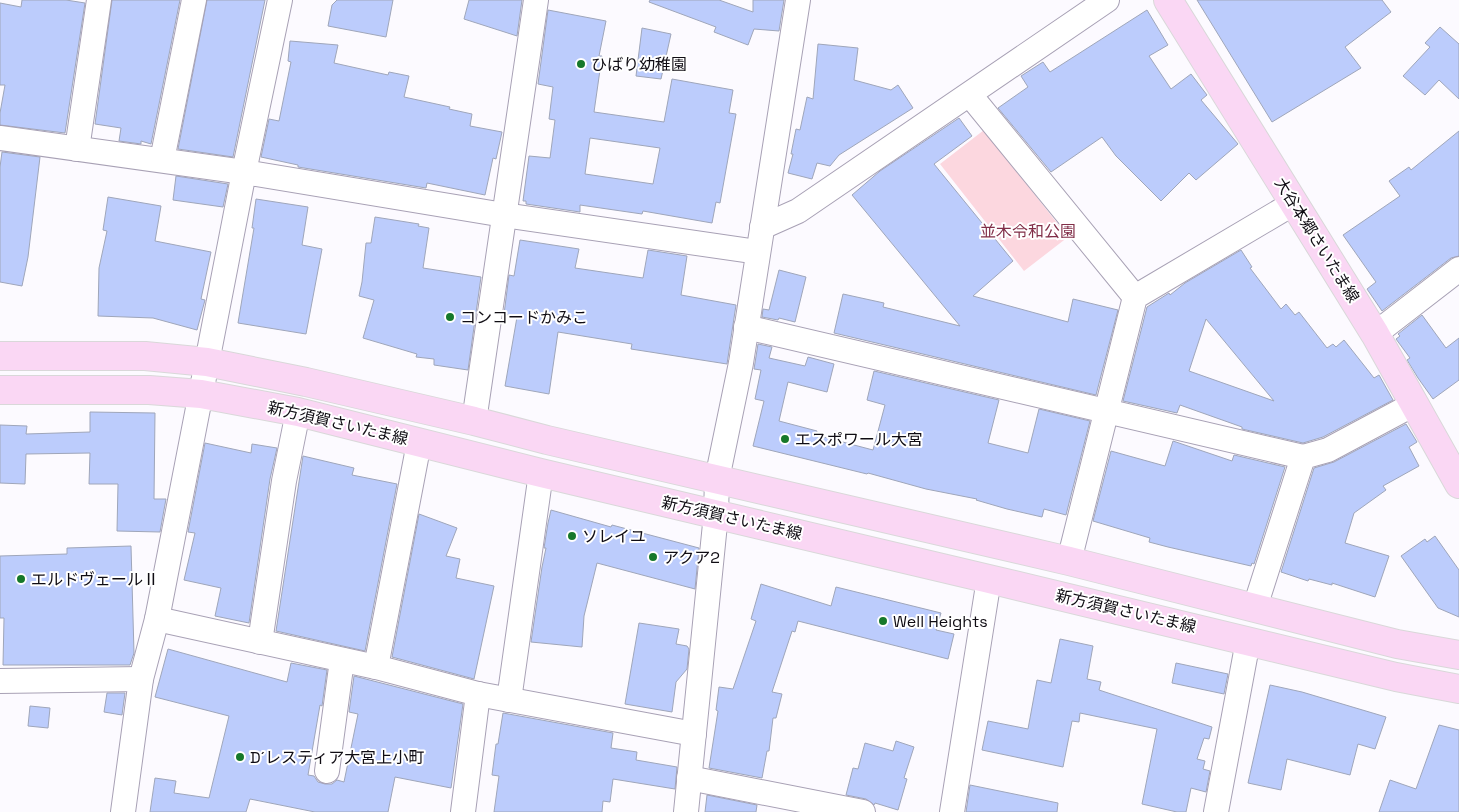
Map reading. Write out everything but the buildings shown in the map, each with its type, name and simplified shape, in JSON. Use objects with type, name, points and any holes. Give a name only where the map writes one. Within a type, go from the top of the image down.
[{"type":"main road","name":"大谷本郷さいたま線","points":[[1168,0],[1375,334],[1459,484]]},
{"type":"main road","name":"新方須賀さいたま線","points":[[0,356],[145,356],[207,362],[306,382],[1069,561],[1397,644],[1459,655]]},
{"type":"main road","name":"新方須賀さいたま線","points":[[0,390],[149,390],[201,394],[298,412],[540,473],[1248,640],[1396,677],[1459,689]]},
{"type":"street","points":[[77,149],[100,0]]},
{"type":"street","points":[[162,160],[194,0]]},
{"type":"street","points":[[123,812],[141,679],[157,619],[244,172],[280,0]]},
{"type":"street","points":[[474,421],[536,0]]},
{"type":"street","points":[[686,812],[718,479],[741,363],[798,0]]},
{"type":"street","points":[[762,227],[798,211],[1107,0]]},
{"type":"street","points":[[970,95],[1135,297]]},
{"type":"street","points":[[0,138],[244,172],[504,215],[758,252]]},
{"type":"street","points":[[1069,561],[1135,297],[1294,203]]},
{"type":"street","points":[[1375,334],[1459,269]]},
{"type":"street","points":[[746,327],[1303,457],[1328,450],[1414,404]]},
{"type":"street","points":[[260,642],[284,482],[298,412]]},
{"type":"street","points":[[376,667],[419,442]]},
{"type":"street","points":[[1255,607],[1303,457]]},
{"type":"street","points":[[509,700],[540,473]]},
{"type":"street","points":[[952,812],[989,579]]},
{"type":"street","points":[[157,619],[376,667],[478,694],[694,734]]},
{"type":"street","points":[[1216,812],[1248,640]]},
{"type":"street","points":[[327,771],[342,660]]},
{"type":"street","points":[[0,681],[141,679]]},
{"type":"street","points":[[463,812],[478,694]]},
{"type":"street","points":[[689,778],[863,812]]},
{"type":"green space","name":"並木令和公園","points":[[984,130],[1068,237],[1024,271],[940,164]]},
{"type":"place","name":"ひばり幼稚園","points":[[581,64]]},
{"type":"place","name":"コンコードかみこ","points":[[450,317]]},
{"type":"place","name":"エスポワール大宮","points":[[785,439]]},
{"type":"place","name":"ソレイユ","points":[[572,536]]},
{"type":"place","name":"アクア2","points":[[653,557]]},
{"type":"place","name":"エルドヴェールⅡ","points":[[21,579]]},
{"type":"place","name":"Well Heights","points":[[883,621]]},
{"type":"place","name":"D´レスティア大宮上小町","points":[[240,757]]}]
